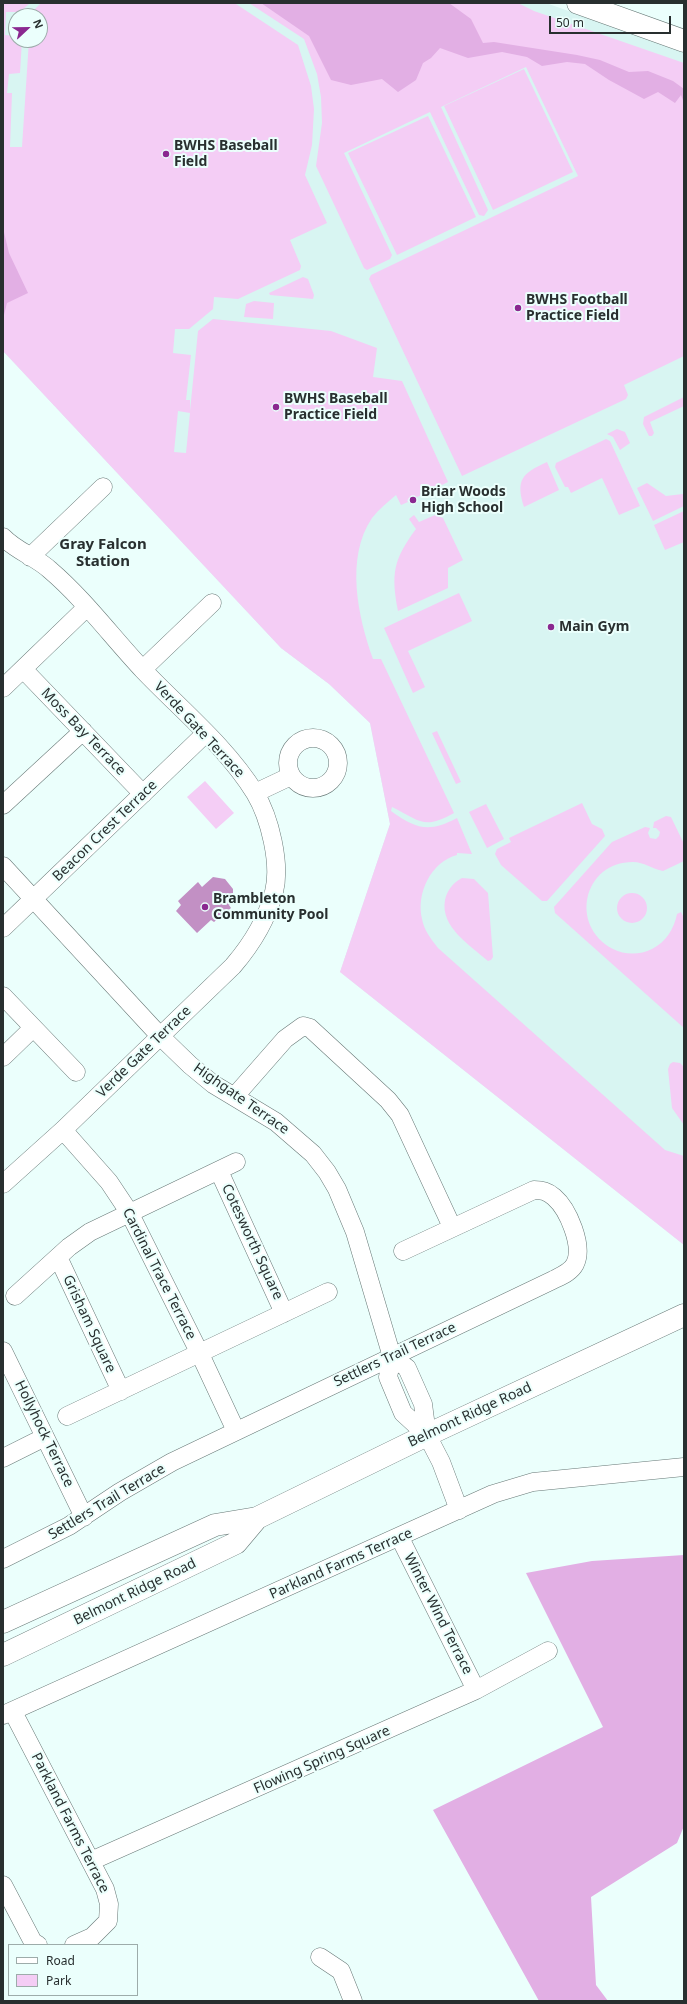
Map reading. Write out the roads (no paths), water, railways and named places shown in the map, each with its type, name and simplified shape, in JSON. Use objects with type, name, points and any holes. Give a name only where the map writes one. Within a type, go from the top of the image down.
[{"type":"main road","points":[[578,3],[684,41]]},
{"type":"main road","name":"Belmont Ridge Road","points":[[3,1622],[215,1525],[258,1518],[427,1435],[684,1315]]},
{"type":"main road","name":"Belmont Ridge Road","points":[[3,1655],[236,1543],[258,1518]]},
{"type":"street","points":[[30,557],[103,487]]},
{"type":"street","name":"Verde Gate Terrace","points":[[3,537],[55,574],[143,669],[232,761],[255,793],[272,836],[275,860],[274,891],[267,911],[245,952],[233,966],[63,1130],[3,1184]]},
{"type":"street","points":[[143,669],[212,603]]},
{"type":"street","points":[[3,688],[87,608]]},
{"type":"street","name":"Moss Bay Terrace","points":[[23,669],[144,794]]},
{"type":"street","points":[[3,805],[83,731]]},
{"type":"street","name":"Beacon Crest Terrace","points":[[3,928],[206,733]]},
{"type":"street","points":[[255,793],[291,776]]},
{"type":"street","name":"Highgate Terrace","points":[[3,866],[160,1036],[202,1075],[262,1112],[294,1136],[327,1172],[340,1196],[355,1232],[392,1357]]},
{"type":"street","points":[[3,996],[76,1072]]},
{"type":"street","points":[[235,1096],[285,1039],[303,1026],[310,1028],[388,1100],[400,1115],[452,1227]]},
{"type":"street","points":[[3,1057],[33,1028]]},
{"type":"street","name":"Cardinal Trace Terrace","points":[[63,1130],[109,1182],[129,1212],[236,1430]]},
{"type":"street","name":"Cotesworth Square","points":[[129,1212],[236,1162]]},
{"type":"street","name":"Cotesworth Square","points":[[219,1171],[284,1313]]},
{"type":"street","name":"Settlers Trail Terrace","points":[[3,1559],[56,1534],[158,1470],[236,1430],[568,1272],[575,1266],[578,1255],[578,1244],[571,1225],[554,1197],[544,1190],[534,1190],[403,1251]]},
{"type":"street","name":"Grisham Square","points":[[15,1296],[79,1239],[129,1212]]},
{"type":"street","name":"Grisham Square","points":[[58,1257],[121,1390]]},
{"type":"street","name":"Cotesworth Square","points":[[200,1354],[328,1292]]},
{"type":"street","name":"Hollyhock Terrace","points":[[3,1351],[84,1517]]},
{"type":"street","name":"Grisham Square","points":[[67,1416],[200,1354]]},
{"type":"street","points":[[392,1357],[407,1368],[423,1404],[427,1435],[460,1510]]},
{"type":"street","points":[[3,1458],[45,1437]]},
{"type":"street","name":"Parkland Farms Terrace","points":[[76,1944],[92,1937],[108,1921],[109,1904],[105,1889],[91,1861],[8,1714],[400,1538],[493,1494],[533,1482],[684,1467]]},
{"type":"street","name":"Winter Wind Terrace","points":[[400,1538],[476,1690]]},
{"type":"street","name":"Flowing Spring Square","points":[[91,1861],[476,1690],[548,1651]]},
{"type":"street","points":[[3,1885],[33,1942],[36,1944]]},
{"type":"street","points":[[320,1957],[341,1971],[353,2001]]},
{"type":"place","name":"BWHS Baseball Field","points":[[166,154]]},
{"type":"place","name":"BWHS Football Practice Field","points":[[518,308]]},
{"type":"place","name":"BWHS Baseball Practice Field","points":[[276,407]]},
{"type":"place","name":"Briar Woods High School","points":[[413,500]]},
{"type":"place","name":"Main Gym","points":[[551,627]]},
{"type":"place","name":"Brambleton Community Pool","points":[[205,907]]},
{"type":"district","name":"Gray Falcon Station","points":[[103,554]]}]
